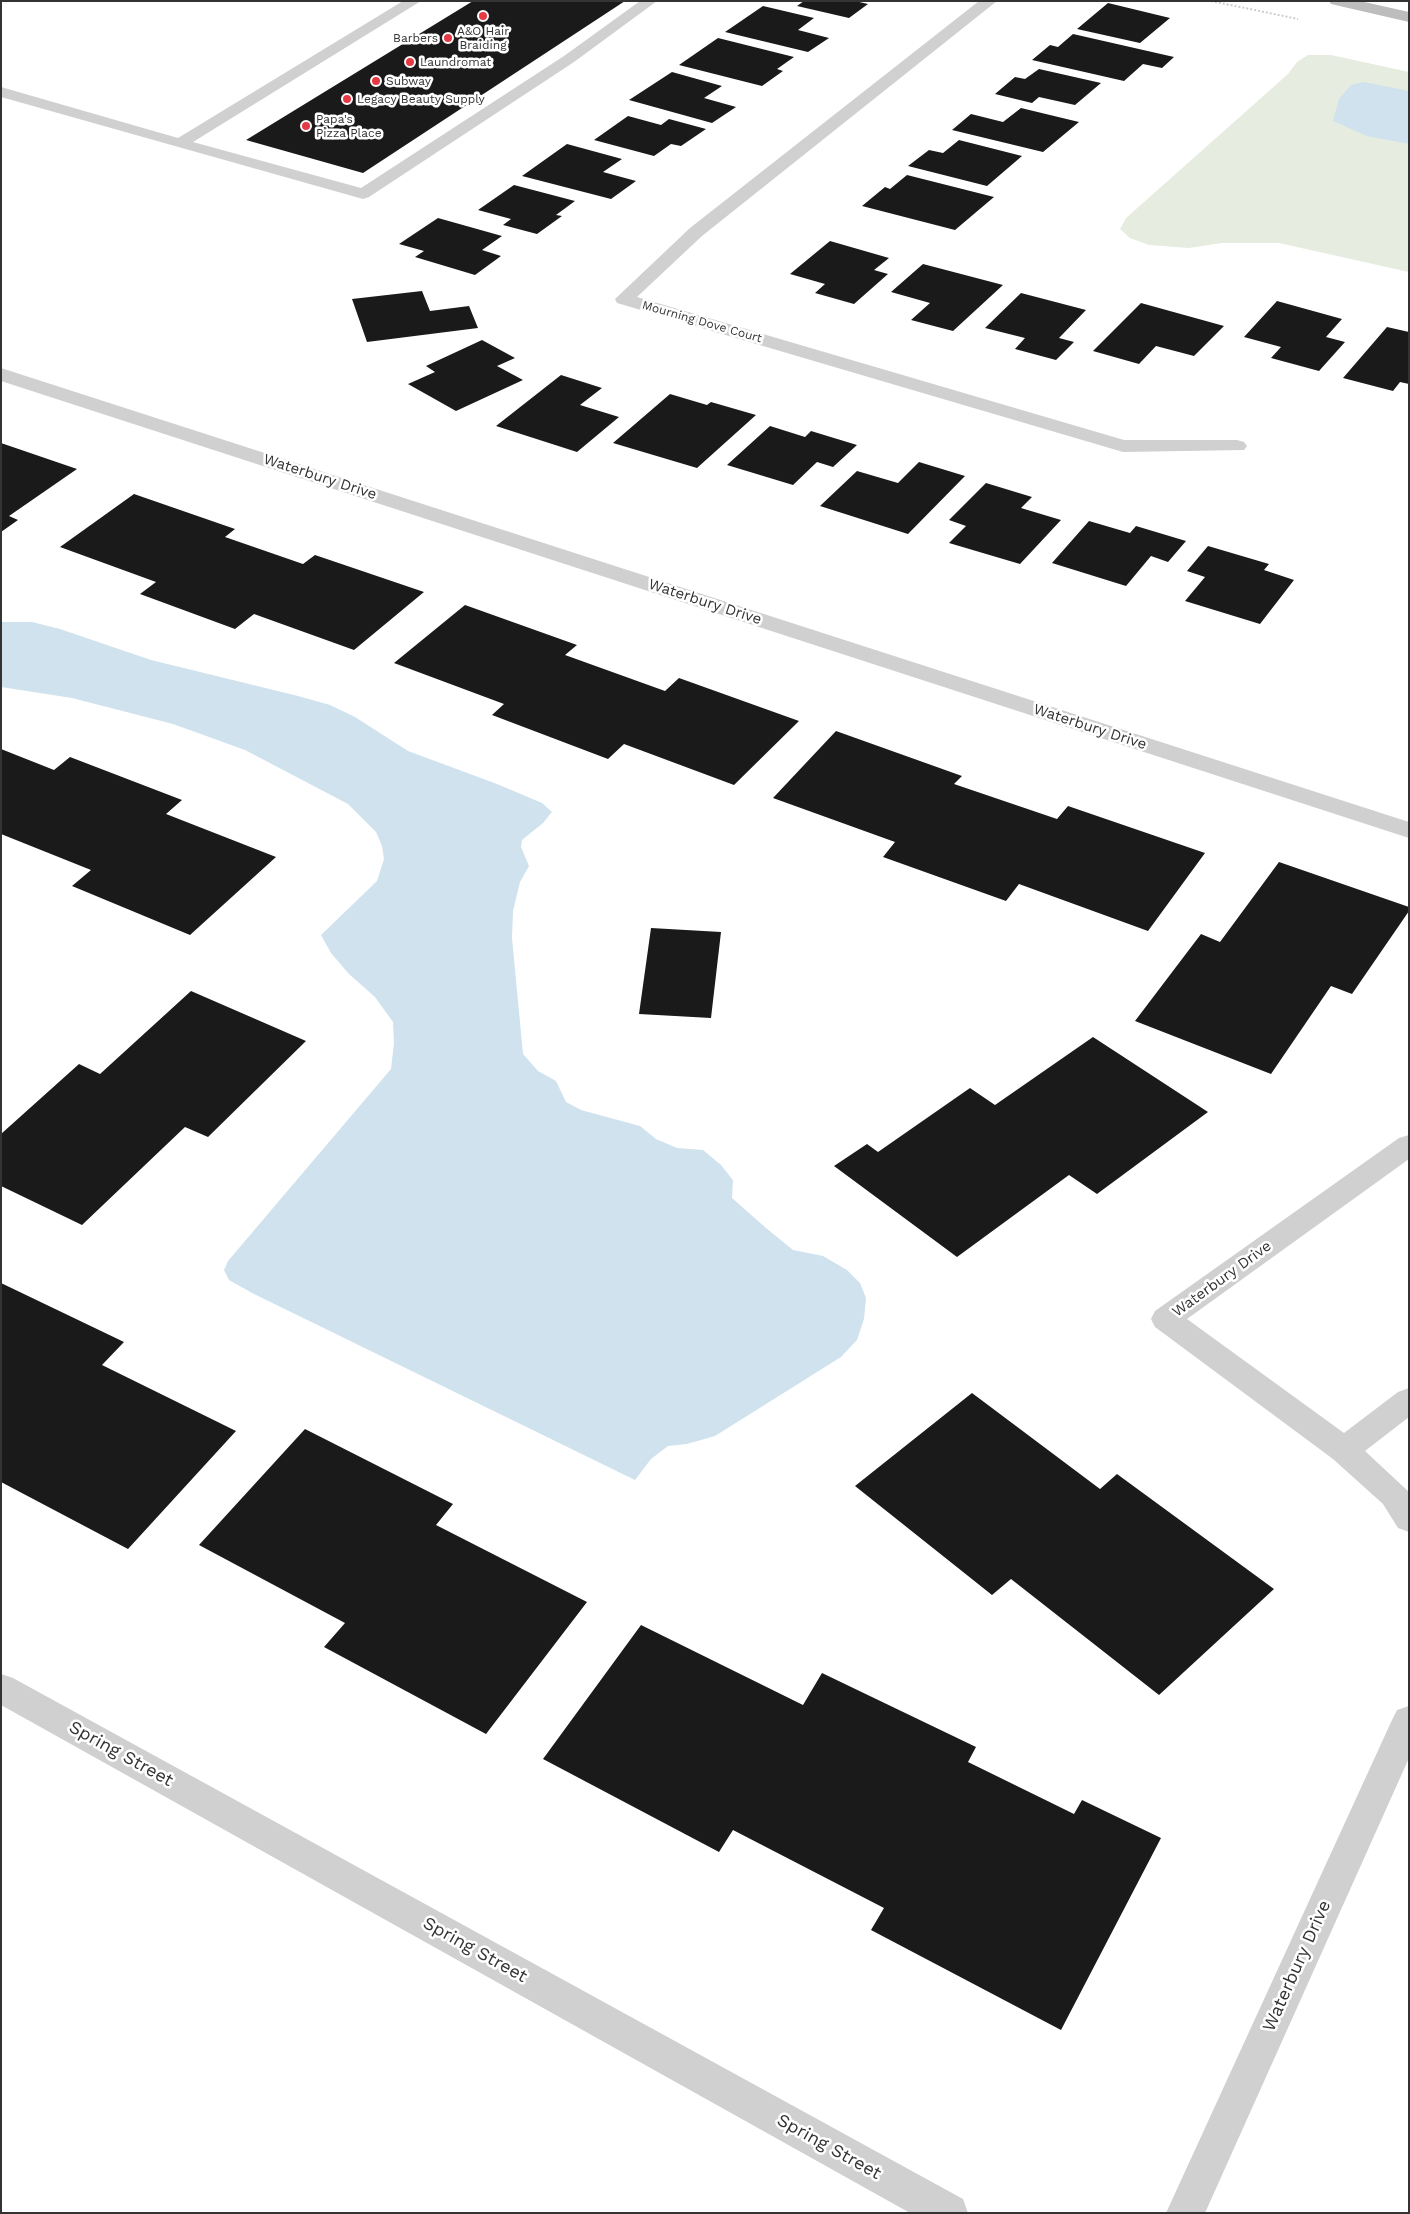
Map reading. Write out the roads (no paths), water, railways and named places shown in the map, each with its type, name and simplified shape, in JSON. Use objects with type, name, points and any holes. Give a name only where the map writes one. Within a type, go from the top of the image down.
[{"type":"main road","points":[[1337,1],[1409,16]]},
{"type":"street","name":"Mourning Dove Court","points":[[988,1],[696,232],[624,299],[1123,446],[1237,446]]},
{"type":"street","name":"Waterbury Drive","points":[[1,374],[1409,830]]},
{"type":"street","name":"Waterbury Drive","points":[[1409,1145],[1166,1319],[1344,1450],[1394,1495],[1409,1519]]},
{"type":"street","points":[[1344,1450],[1409,1400]]},
{"type":"street","name":"Spring Street","points":[[1,1688],[949,2213]]},
{"type":"street","name":"Waterbury Drive","points":[[1185,2213],[1409,1720]]},
{"type":"lane","points":[[180,143],[414,1]]},
{"type":"lane","points":[[1,92],[362,194],[569,59],[650,1]]},
{"type":"water","points":[[1364,82],[1409,91],[1409,144],[1367,136],[1333,121],[1339,99],[1351,85]]},
{"type":"water","points":[[1,622],[32,622],[60,629],[151,660],[330,705],[355,717],[408,751],[542,803],[552,812],[543,823],[522,840],[521,847],[529,866],[520,882],[513,911],[512,938],[523,1054],[538,1071],[556,1081],[566,1102],[581,1110],[640,1126],[656,1139],[677,1148],[703,1150],[721,1165],[733,1180],[732,1198],[766,1228],[793,1250],[823,1256],[847,1270],[860,1283],[866,1298],[864,1319],[857,1340],[841,1357],[715,1436],[687,1444],[668,1446],[651,1459],[635,1480],[254,1294],[229,1280],[224,1270],[228,1261],[391,1069],[394,1043],[393,1022],[375,997],[349,974],[331,953],[321,935],[377,881],[384,859],[382,846],[376,832],[348,804],[245,750],[173,724],[72,698],[1,687]]},
{"type":"place","name":"A&O Hair Braiding","points":[[483,16]]},
{"type":"place","name":"Barbers","points":[[448,38]]},
{"type":"place","name":"Laundromat","points":[[410,62]]},
{"type":"place","name":"Subway","points":[[376,81]]},
{"type":"place","name":"Legacy Beauty Supply","points":[[347,99]]},
{"type":"place","name":"Papa's Pizza Place","points":[[306,126]]}]
